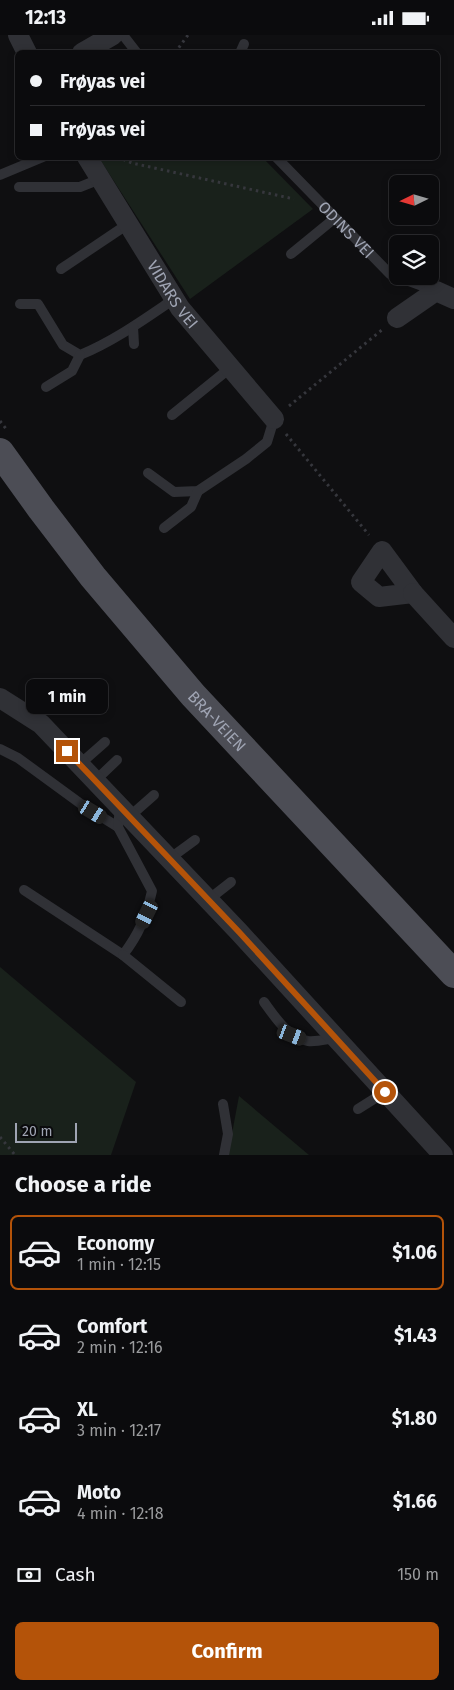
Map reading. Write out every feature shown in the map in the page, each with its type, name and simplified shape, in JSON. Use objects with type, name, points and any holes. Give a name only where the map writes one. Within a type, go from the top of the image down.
[{"type":"main road","name":"BRA-VEIEN","points":[[0,451],[93,577],[192,695],[454,974]]},
{"type":"street","points":[[18,35],[26,50]]},
{"type":"street","points":[[87,50],[113,35]]},
{"type":"street","name":"VIDARS VEI","points":[[89,160],[180,308],[274,419]]},
{"type":"street","points":[[398,319],[445,295]]},
{"type":"street","points":[[413,593],[379,597],[360,582],[382,551],[413,593],[454,638]]},
{"type":"street","points":[[0,698],[41,724],[95,781],[122,817],[169,859],[336,1038],[385,1092],[431,1150]]},
{"type":"lane","points":[[123,35],[135,50]]},
{"type":"lane","points":[[0,175],[36,160]]},
{"type":"lane","name":"ODINS VEI","points":[[279,160],[390,274],[418,283],[445,295]]},
{"type":"lane","points":[[19,187],[80,187],[100,179]]},
{"type":"lane","points":[[291,254],[335,218]]},
{"type":"lane","points":[[61,269],[128,224]]},
{"type":"lane","points":[[46,387],[72,371],[80,355],[100,347],[174,299]]},
{"type":"lane","points":[[20,304],[38,304],[63,345],[80,355]]},
{"type":"lane","points":[[133,327],[134,344]]},
{"type":"lane","points":[[172,415],[230,368]]},
{"type":"lane","points":[[148,473],[174,492],[198,491],[246,459],[267,442],[274,419]]},
{"type":"lane","points":[[164,527],[191,507],[198,491]]},
{"type":"lane","points":[[80,765],[105,742]]},
{"type":"lane","points":[[0,749],[18,758],[81,805],[122,817]]},
{"type":"lane","points":[[95,781],[117,761]]},
{"type":"lane","points":[[122,817],[154,795]]},
{"type":"lane","points":[[122,817],[152,891],[147,914],[135,939],[123,955]]},
{"type":"lane","points":[[169,859],[195,840]]},
{"type":"lane","points":[[208,900],[231,882]]},
{"type":"lane","points":[[24,890],[123,955],[181,1003]]},
{"type":"lane","points":[[264,1002],[275,1018],[292,1035],[308,1041],[336,1038]]},
{"type":"lane","points":[[358,1109],[385,1092]]},
{"type":"lane","points":[[223,1104],[228,1133],[224,1155]]},
{"type":"path","points":[[177,50],[188,35]]},
{"type":"path","points":[[124,160],[323,205]]},
{"type":"path","points":[[382,551],[274,419],[374,335],[398,319]]},
{"type":"path","points":[[0,1137],[15,1155]]},
{"type":"shaded area","points":[[100,160],[265,160],[313,209],[190,299]]},
{"type":"shaded area","points":[[0,967],[136,1082],[111,1155],[0,1155]]},
{"type":"shaded area","points":[[239,1096],[309,1155],[228,1155]]},
{"type":"route","points":[[67,751],[239,932],[385,1092]]}]
